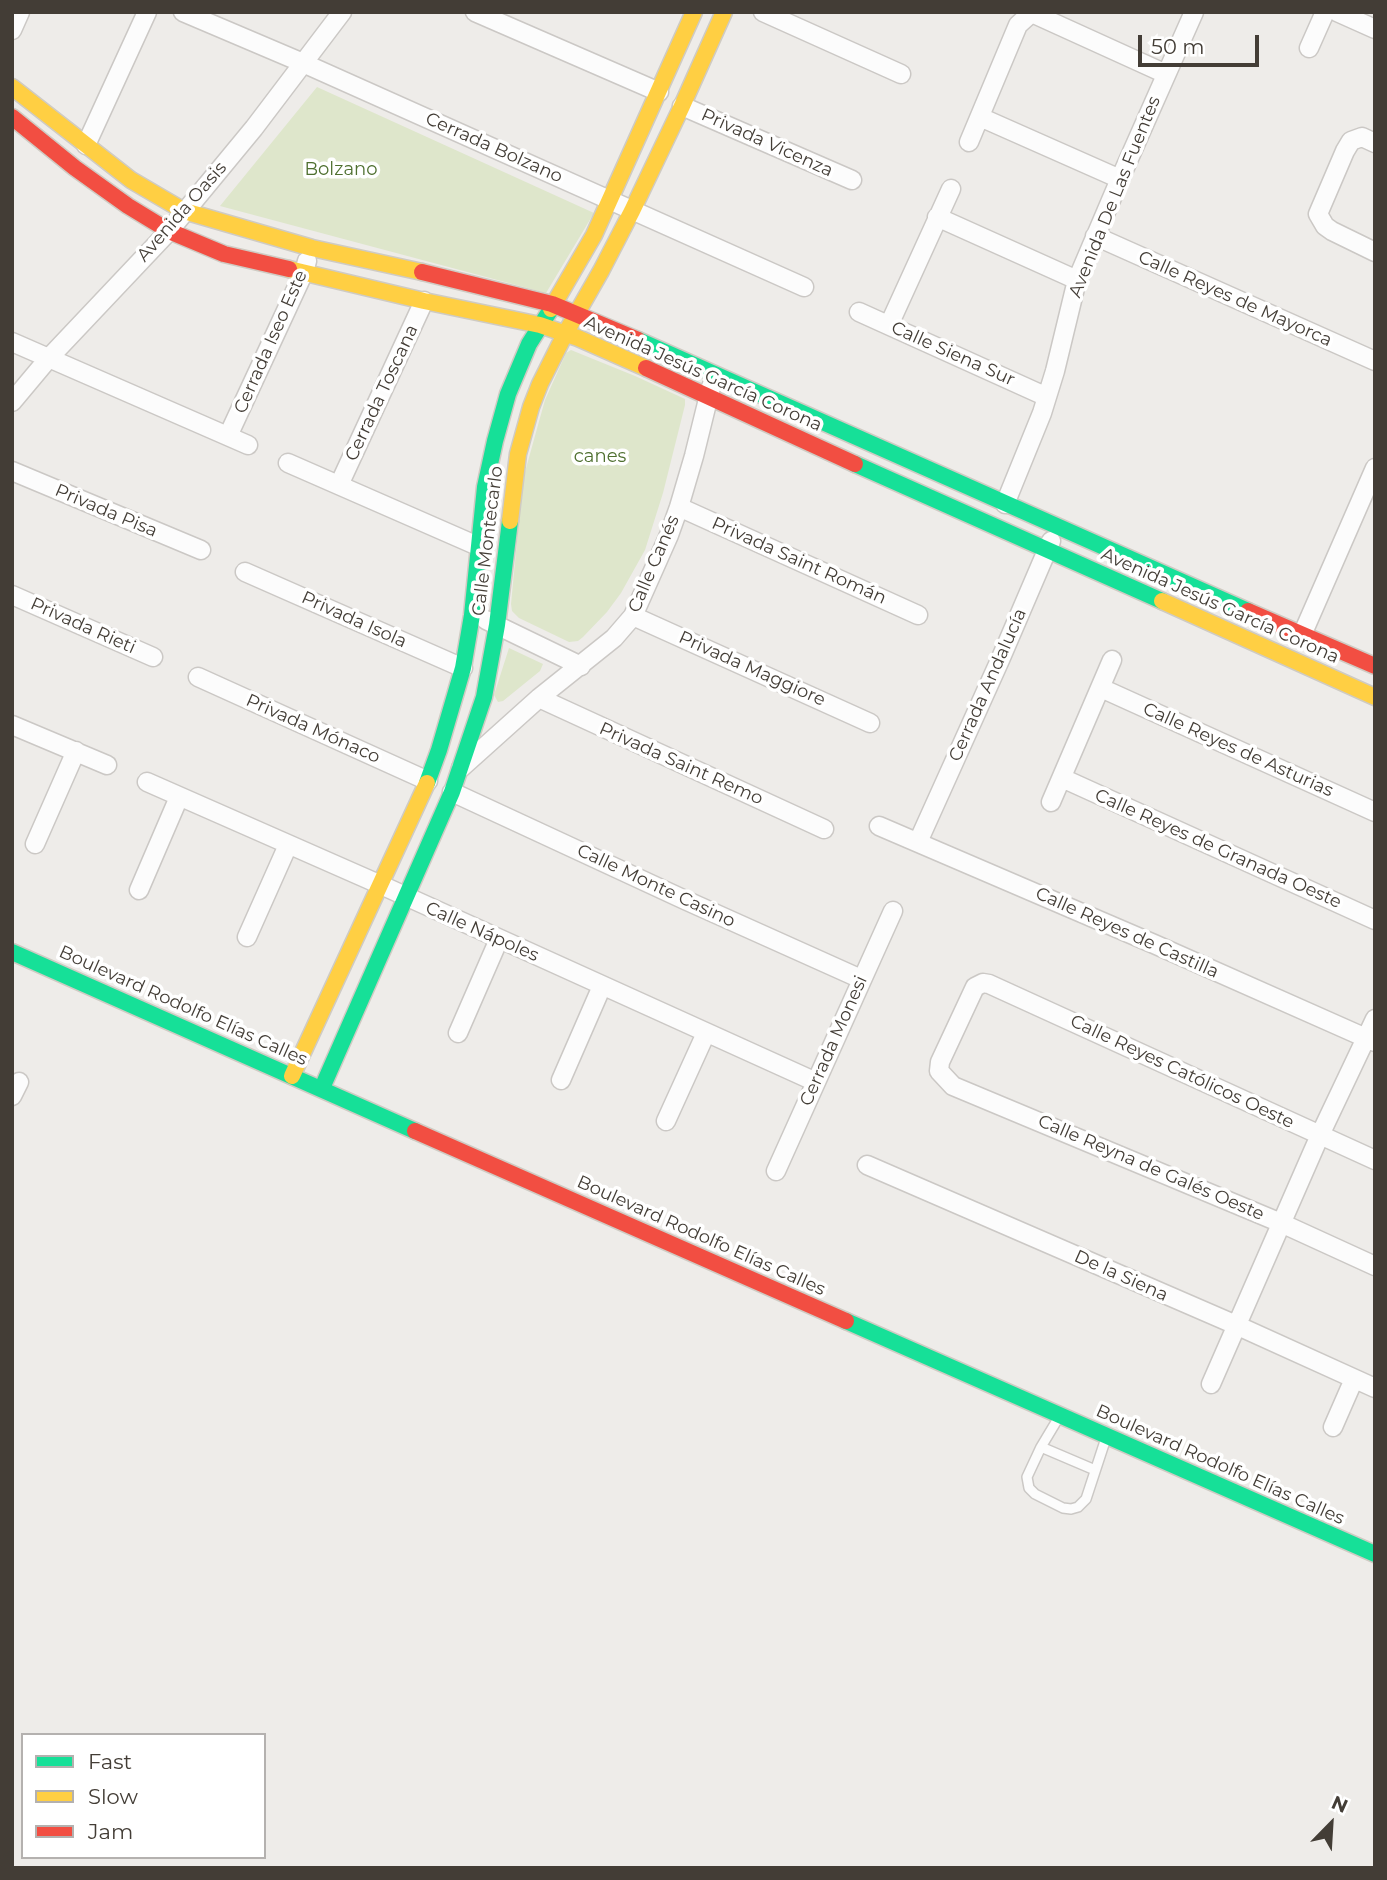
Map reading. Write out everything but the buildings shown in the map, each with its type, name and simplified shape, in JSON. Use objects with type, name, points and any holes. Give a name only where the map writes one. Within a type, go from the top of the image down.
[{"type":"street","points":[[12,30],[20,12]]},
{"type":"street","points":[[86,145],[147,12]]},
{"type":"street","name":"Cerrada Bolzano","points":[[183,12],[804,287]]},
{"type":"street","name":"Avenida Oasis","points":[[12,402],[48,359],[169,231],[254,128],[342,12]]},
{"type":"street","points":[[475,12],[659,92]]},
{"type":"street","name":"Calle Montecarlo","points":[[292,1076],[428,781],[463,668],[472,615],[485,487],[508,394],[529,344],[568,282],[610,200],[694,12]]},
{"type":"street","name":"Calle Montecarlo","points":[[322,1088],[452,792],[484,697],[497,625],[514,481],[523,434],[540,383],[632,211],[724,12]]},
{"type":"street","points":[[763,12],[901,74]]},
{"type":"street","name":"Avenida De Las Fuentes","points":[[1005,504],[1047,397],[1077,281],[1194,12]]},
{"type":"street","points":[[1309,48],[1325,12]]},
{"type":"street","points":[[1337,12],[1375,29]]},
{"type":"street","points":[[968,142],[1018,25],[1034,14],[1166,74]]},
{"type":"street","name":"Avenida Jesús García Corona","points":[[12,87],[131,180],[184,211],[312,247],[552,304],[715,373],[1375,666]]},
{"type":"street","name":"Privada Vicenza","points":[[682,106],[852,180]]},
{"type":"street","name":"Avenida Jesús García Corona","points":[[12,117],[75,168],[169,231],[224,254],[540,325],[565,334],[708,395],[1375,697]]},
{"type":"street","points":[[980,117],[1120,179]]},
{"type":"street","points":[[1369,140],[1351,141],[1318,214],[1325,226],[1332,231],[1375,252]]},
{"type":"street","points":[[889,325],[951,189]]},
{"type":"street","points":[[937,217],[1077,281]]},
{"type":"street","name":"Calle Reyes de Mayorca","points":[[1095,236],[1375,361]]},
{"type":"street","name":"Cerrada Iseo Este","points":[[228,436],[304,272],[312,247]]},
{"type":"street","name":"Cerrada Toscana","points":[[340,485],[424,301]]},
{"type":"street","name":"Calle Siena Sur","points":[[859,312],[1047,397]]},
{"type":"street","points":[[12,342],[248,445]]},
{"type":"street","name":"Calle Canés","points":[[461,768],[539,698],[614,638],[633,616],[679,507],[715,373]]},
{"type":"street","points":[[288,463],[480,547]]},
{"type":"street","points":[[1302,635],[1375,468]]},
{"type":"street","name":"Privada Pisa","points":[[12,471],[201,550]]},
{"type":"street","name":"Privada Saint Román","points":[[679,507],[918,615]]},
{"type":"street","name":"Cerrada Andalucía","points":[[918,842],[1058,527]]},
{"type":"street","name":"Privada Isola","points":[[244,572],[463,668]]},
{"type":"street","name":"Privada Rieti","points":[[12,595],[153,657]]},
{"type":"street","points":[[472,615],[581,666]]},
{"type":"street","name":"Privada Maggiore","points":[[633,616],[870,723]]},
{"type":"street","points":[[1051,802],[1112,660]]},
{"type":"street","name":"Privada Mónaco","points":[[198,677],[428,781]]},
{"type":"street","name":"Calle Reyes de Asturias","points":[[1101,688],[1375,812]]},
{"type":"street","name":"Privada Saint Remo","points":[[539,698],[824,828]]},
{"type":"street","points":[[12,725],[107,765]]},
{"type":"street","points":[[35,844],[75,751]]},
{"type":"street","name":"Calle Reyes de Granada Oeste","points":[[1062,778],[1375,920]]},
{"type":"street","name":"Calle Nápoles","points":[[147,782],[816,1082]]},
{"type":"street","name":"Calle Monte Casino","points":[[452,792],[861,979]]},
{"type":"street","points":[[139,890],[179,796]]},
{"type":"street","name":"Calle Reyes de Castilla","points":[[879,826],[1371,1040]]},
{"type":"street","points":[[247,937],[288,845]]},
{"type":"street","name":"Cerrada Monesi","points":[[776,1171],[893,911]]},
{"type":"street","points":[[458,1033],[499,939]]},
{"type":"street","name":"Boulevard Rodolfo Elías Calles","points":[[12,952],[1375,1554]]},
{"type":"street","name":"Calle Reyes Católicos Oeste","points":[[940,1062],[975,987],[983,983],[989,984],[1375,1160]]},
{"type":"street","points":[[561,1080],[602,986]]},
{"type":"street","points":[[1212,1384],[1320,1135],[1371,1040],[1375,1019]]},
{"type":"street","points":[[666,1121],[706,1032]]},
{"type":"street","name":"Calle Reyna de Galés Oeste","points":[[940,1062],[939,1071],[953,1086],[1281,1223],[1375,1266]]},
{"type":"street","name":"De la Siena","points":[[867,1165],[1375,1388]]},
{"type":"street","points":[[1333,1427],[1354,1379]]},
{"type":"lane","points":[[1060,1416],[1027,1477],[1028,1488],[1063,1508],[1078,1507],[1086,1499],[1107,1436]]},
{"type":"lane","points":[[1041,1447],[1095,1470]]},
{"type":"green space","name":"Bolzano","points":[[317,87],[594,213],[546,293],[220,206]]},
{"type":"green space","name":"canes","points":[[571,350],[685,399],[685,405],[663,493],[645,550],[607,612],[578,641],[569,642],[519,618],[512,611],[511,604],[523,479],[545,400],[566,353]]},
{"type":"green space","points":[[509,648],[543,664],[540,671],[503,701],[498,702],[494,695]]},
{"type":"traffic: fast","points":[[427,783],[463,668],[472,615],[485,487],[495,441],[508,394],[529,344],[551,309]]},
{"type":"traffic: fast","points":[[638,340],[1248,611]]},
{"type":"traffic: fast","points":[[855,464],[1162,601]]},
{"type":"traffic: fast","points":[[322,1088],[452,792],[484,697],[497,625],[510,521]]},
{"type":"traffic: fast","points":[[12,952],[415,1131]]},
{"type":"traffic: fast","points":[[846,1321],[1375,1554]]},
{"type":"traffic: slow","points":[[551,309],[594,235],[694,12]]},
{"type":"traffic: slow","points":[[510,521],[518,454],[540,384],[632,211],[724,12]]},
{"type":"traffic: slow","points":[[12,87],[131,180],[184,211],[312,248],[422,272]]},
{"type":"traffic: slow","points":[[289,269],[540,325],[578,338],[646,368]]},
{"type":"traffic: slow","points":[[1162,601],[1375,697]]},
{"type":"traffic: slow","points":[[292,1076],[427,783]]},
{"type":"traffic: jam","points":[[12,117],[75,168],[169,231],[224,254],[289,269]]},
{"type":"traffic: jam","points":[[422,272],[552,304],[638,340]]},
{"type":"traffic: jam","points":[[646,368],[855,464]]},
{"type":"traffic: jam","points":[[1248,611],[1375,666]]},
{"type":"traffic: jam","points":[[415,1131],[846,1321]]}]
